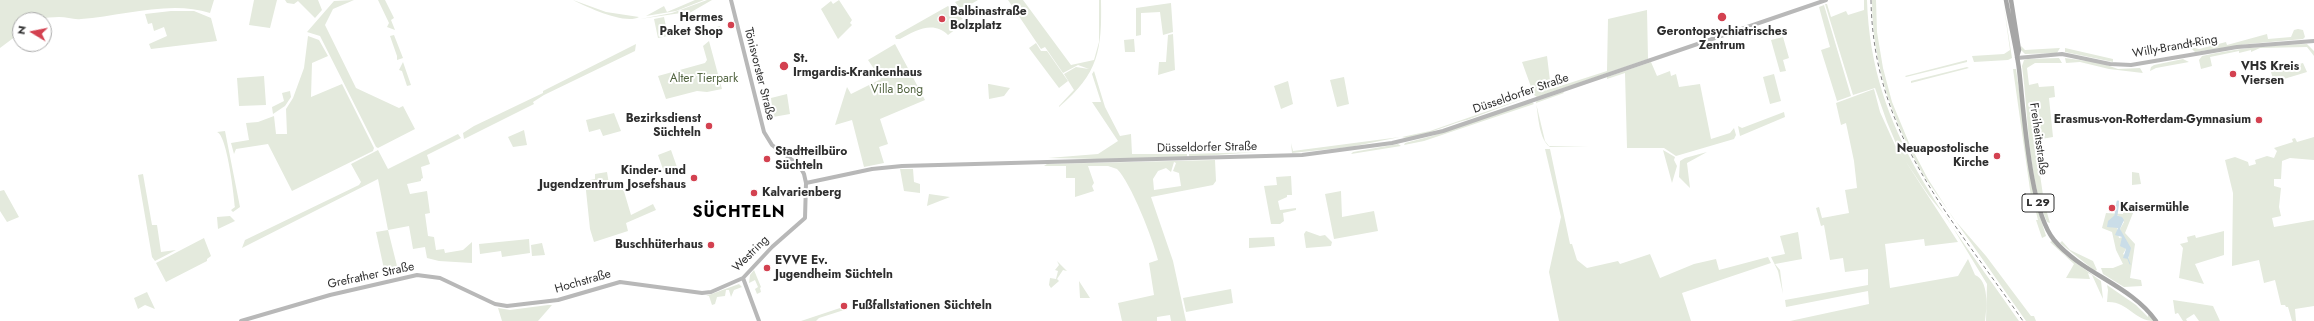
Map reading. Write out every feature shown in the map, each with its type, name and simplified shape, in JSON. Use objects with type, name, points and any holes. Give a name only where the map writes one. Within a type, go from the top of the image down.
[{"type":"main road","name":"Tönisvorster Straße","points":[[730,0],[764,132],[772,145],[799,165],[806,183]]},
{"type":"main road","name":"Düsseldorfer Straße","points":[[806,183],[872,169],[902,166],[1329,153],[1430,135],[1826,0]]},
{"type":"main road","name":"Freiheitsstraße","points":[[2006,0],[2017,58],[2033,176],[2041,215],[2054,239],[2068,254],[2137,300],[2156,321]]},
{"type":"main road","name":"Freiheitsstraße","points":[[2011,0],[2019,50],[2017,58]]},
{"type":"main road","name":"Willy-Brandt-Ring","points":[[2017,58],[2062,54],[2110,64],[2131,65],[2237,47],[2314,42]]},
{"type":"main road","name":"Westring","points":[[622,282],[702,293],[711,292],[743,278],[772,247],[803,220],[806,211],[806,183]]},
{"type":"main road","name":"Grefrather Straße","points":[[241,321],[324,296],[417,275],[440,278],[500,305],[549,301]]},
{"type":"main road","points":[[743,278],[759,321]]},
{"type":"main road","name":"Hochstraße","points":[[549,301],[622,282]]},
{"type":"green space","points":[[0,0],[214,0],[210,13],[195,9],[163,8],[76,19],[52,18],[52,12],[12,12],[12,39],[0,48]]},
{"type":"green space","points":[[254,0],[277,0],[270,28],[249,25]]},
{"type":"green space","points":[[285,0],[318,0],[322,10],[315,18],[298,1],[294,4],[287,3]]},
{"type":"green space","points":[[354,0],[333,9],[325,25],[356,88],[399,108],[403,106],[415,129],[378,148],[376,147],[320,36],[307,32],[334,1]]},
{"type":"green space","points":[[378,0],[385,0],[394,18],[391,20],[395,30],[387,27],[389,23]]},
{"type":"green space","points":[[573,0],[606,12],[639,17],[625,19],[616,17],[596,11]]},
{"type":"green space","points":[[695,0],[704,0],[676,11],[646,16],[664,6],[667,12]]},
{"type":"green space","points":[[707,0],[712,0],[686,15],[681,13],[640,19],[672,13]]},
{"type":"green space","points":[[839,0],[852,20],[850,23],[852,25],[838,39],[821,9],[831,1],[833,4]]},
{"type":"green space","points":[[960,0],[978,0],[961,10],[955,2]]},
{"type":"green space","points":[[1008,0],[1023,0],[1071,65],[1094,60],[1099,42],[1099,0],[1101,0],[1099,47],[1095,60],[1083,83],[1059,107],[1074,90],[1064,74],[1076,67],[1089,69],[1078,65],[1063,73],[1045,47],[1041,49]]},
{"type":"green space","points":[[1864,0],[1867,0],[1872,48],[1882,92],[1898,133],[1918,171],[1945,216],[1929,196],[1900,153],[1875,88],[1853,95],[1825,4],[1827,4],[1831,17],[1846,11],[1848,15],[1864,10]]},
{"type":"green space","points":[[1872,0],[1876,0],[1877,32],[1883,68],[1892,102],[1909,143],[1928,179],[1948,211],[1926,179],[1914,158],[1894,115],[1880,70],[1873,24]]},
{"type":"green space","points":[[2003,0],[2012,58],[2008,60],[1974,62],[1972,56],[2004,54],[2010,50]]},
{"type":"green space","points":[[1171,3],[1173,32],[1163,35],[1160,12],[1141,13],[1141,35],[1136,36],[1136,8]]},
{"type":"green space","points":[[1824,5],[1851,96],[1837,101],[1821,50],[1830,47],[1819,7]]},
{"type":"green space","points":[[948,6],[963,19],[953,23],[956,29],[948,35],[936,28],[924,28],[900,39],[896,39],[895,36]]},
{"type":"green space","points":[[1647,10],[1648,59],[1537,97],[1534,95],[1522,62],[1547,56],[1551,89],[1607,71],[1608,19]]},
{"type":"green space","points":[[171,11],[194,11],[211,18],[217,41],[151,49],[149,44],[167,36],[164,27],[154,31],[152,23],[148,24],[145,14]]},
{"type":"green space","points":[[664,17],[668,36],[658,38],[654,19]]},
{"type":"green space","points":[[720,26],[722,32],[710,38],[706,30]]},
{"type":"green space","points":[[2294,30],[2303,30],[2305,37],[2303,39],[2248,44],[2195,52],[2190,47],[2199,49],[2226,42],[2227,45],[2267,34],[2268,39],[2291,37]]},
{"type":"green space","points":[[1173,34],[1175,70],[1158,75],[1159,62],[1166,62],[1168,35]]},
{"type":"green space","points":[[394,35],[403,58],[397,60],[390,36]]},
{"type":"green space","points":[[308,36],[319,40],[328,56],[312,63],[311,97],[342,84],[374,148],[373,151],[292,191],[268,144],[236,149],[234,154],[231,143],[249,140],[246,123],[258,122],[274,116],[276,134],[287,134],[286,109],[293,98],[304,68]]},
{"type":"green space","points":[[1783,37],[1789,58],[1783,60],[1786,71],[1780,72],[1771,40]]},
{"type":"green space","points":[[1134,39],[1135,52],[1125,52],[1124,40]]},
{"type":"green space","name":"Alter Tierpark","points":[[709,41],[722,89],[707,92],[697,91],[666,99],[658,76],[705,63],[707,60],[703,46]]},
{"type":"green space","points":[[1036,43],[1041,51],[1047,51],[1068,81],[1059,88],[1029,48]]},
{"type":"green space","points":[[636,44],[635,51],[544,95],[533,102],[534,104],[464,139],[463,133],[474,126],[543,93],[543,91]]},
{"type":"green space","name":"Villa Bong","points":[[895,44],[925,100],[880,119],[888,144],[879,147],[884,163],[864,167],[852,120],[835,125],[847,87],[851,94],[881,79],[868,60]]},
{"type":"green space","points":[[2307,44],[2314,51],[2314,56],[2307,47],[2260,48],[2251,52],[2251,50],[2239,53],[2239,51],[2210,57],[2212,66],[2201,69],[2199,60],[2202,56],[2241,49]]},
{"type":"green space","points":[[2021,46],[2025,50],[2060,48],[2057,53],[2025,54],[2020,49]]},
{"type":"green space","points":[[2065,48],[2113,59],[2113,62],[2065,52]]},
{"type":"green space","points":[[2059,58],[2062,63],[2035,63],[2027,68],[2029,85],[2038,83],[2039,87],[2054,86],[2055,97],[2049,98],[2053,137],[2035,140],[2044,202],[2050,223],[2047,222],[2040,203],[2032,165],[2022,66],[2024,60],[2028,59]]},
{"type":"green space","points":[[2065,58],[2101,63],[2118,69],[2140,68],[2143,73],[2109,69],[2080,62],[2066,63]]},
{"type":"green space","points":[[2183,59],[2189,62],[2156,68],[2150,71],[2151,67],[2154,65]]},
{"type":"green space","points":[[1967,60],[1967,62],[1905,76]]},
{"type":"green space","points":[[403,62],[411,85],[407,86],[402,71],[399,70]]},
{"type":"green space","points":[[1651,62],[1657,76],[1670,71],[1671,76],[1676,74],[1679,87],[1700,84],[1711,139],[1730,133],[1734,128],[1736,135],[1734,139],[1676,156],[1664,148],[1627,148],[1625,73],[1607,79],[1607,77]]},
{"type":"green space","points":[[2303,63],[2307,72],[2274,82],[2271,72]]},
{"type":"green space","points":[[1967,67],[1969,68],[1911,83],[1911,81]]},
{"type":"green space","points":[[2013,69],[2016,69],[2035,200],[2046,236],[2042,238],[2036,220],[2038,220],[2034,204],[2032,204]]},
{"type":"green space","points":[[1094,71],[1105,107],[1120,136],[1131,134],[1132,154],[1187,154],[1187,157],[1098,159],[1048,158],[1098,154],[1118,141],[1092,102],[1101,102],[1092,74]]},
{"type":"green space","points":[[1774,74],[1781,101],[1770,104],[1763,77]]},
{"type":"green space","points":[[264,76],[266,105],[239,106],[237,78]]},
{"type":"green space","points":[[1344,77],[1349,104],[1337,107],[1330,80]]},
{"type":"green space","points":[[1288,81],[1293,104],[1281,109],[1274,86]]},
{"type":"green space","points":[[988,84],[1010,88],[1004,96],[989,99]]},
{"type":"green space","points":[[1874,89],[1880,112],[1895,145],[1958,242],[1925,246],[1924,239],[1885,244],[1890,288],[1958,276],[1968,259],[1975,275],[1980,278],[1985,288],[1985,321],[1790,321],[1869,304],[1868,291],[1786,307],[1785,300],[1868,285],[1868,269],[1845,272],[1843,258],[1830,260],[1824,225],[1821,226],[1816,208],[1819,207],[1822,218],[1849,213],[1845,190],[1857,188],[1854,161],[1846,123],[1841,125],[1836,103]]},
{"type":"green space","points":[[290,91],[291,97],[285,106],[273,114],[272,107],[284,101],[282,93]]},
{"type":"green space","points":[[1563,92],[1564,93],[1536,103],[1537,101]]},
{"type":"green space","points":[[787,94],[790,114],[773,117],[771,98]]},
{"type":"green space","points":[[1531,96],[1467,120],[1414,137],[1402,137],[1430,131]]},
{"type":"green space","points":[[1532,102],[1534,104],[1424,141],[1404,145],[1405,143],[1432,136]]},
{"type":"green space","points":[[1536,105],[1545,141],[1549,146],[1589,147],[1550,147],[1546,144],[1541,133]]},
{"type":"green space","points":[[1784,112],[1785,117],[1740,136],[1738,126],[1742,128]]},
{"type":"green space","points":[[614,113],[621,131],[603,136],[600,129],[589,132],[586,120]]},
{"type":"green space","points":[[524,130],[527,145],[513,147],[508,137]]},
{"type":"green space","points":[[225,131],[240,207],[233,212],[231,210],[235,207],[227,154],[221,136],[217,132]]},
{"type":"green space","points":[[458,134],[461,138],[427,155],[430,164],[421,167],[423,178],[421,181],[407,184],[410,194],[427,191],[430,213],[425,214],[428,236],[434,237],[436,250],[444,249],[445,253],[463,250],[472,242],[472,263],[439,261],[427,258],[425,247],[413,249],[409,226],[388,230],[378,179],[242,248],[245,240],[359,185],[361,182],[351,164],[378,150],[388,169]]},
{"type":"green space","points":[[1400,137],[1350,147],[1292,153],[1291,143],[1293,151]]},
{"type":"green space","points":[[2314,137],[2314,160],[2290,158],[2282,161],[2281,179],[2274,179],[2274,186],[2281,188],[2279,207],[2281,216],[2272,218],[2274,227],[2314,220],[2314,306],[2295,309],[2296,321],[2292,321],[2288,307],[2281,305],[2275,280],[2264,283],[2259,260],[2232,266],[2233,193],[2225,160],[2235,157],[2248,162],[2249,166],[2256,164],[2255,160],[2267,156],[2274,158],[2277,151],[2274,148],[2293,142],[2292,139],[2295,138],[2297,142]]},
{"type":"green space","points":[[1398,144],[1401,146],[1351,154],[1353,152]]},
{"type":"green space","points":[[1545,149],[1550,149],[1570,244],[1572,244],[1577,260],[1587,268],[1618,261],[1620,264],[1650,254],[1660,278],[1694,264],[1716,259],[1719,270],[1768,257],[1771,263],[1682,293],[1691,321],[1559,321],[1549,272],[1561,217]]},
{"type":"green space","points":[[671,150],[678,170],[665,175],[658,155]]},
{"type":"green space","points":[[1663,150],[1675,157],[1674,160],[1677,166],[1672,183]]},
{"type":"green space","points":[[1257,152],[1189,157],[1189,154]]},
{"type":"green space","points":[[1707,152],[1687,163],[1690,188],[1679,177],[1680,161],[1685,158]]},
{"type":"green space","points":[[1215,160],[1216,181],[1213,185],[1151,197],[1173,261],[1186,321],[1171,321],[1170,315],[1157,317],[1157,321],[1122,321],[1118,303],[1154,295],[1149,263],[1158,260],[1135,198],[1123,176],[1117,169],[1108,166],[1088,166],[1094,183],[1092,186],[1094,191],[1075,197],[1075,178],[1066,178],[1066,166],[1044,166],[1047,164]],"holes":[[[1174,162],[1176,163],[1173,171],[1179,173],[1181,186],[1154,190],[1153,179],[1158,171],[1166,168],[1171,172]]]},
{"type":"green space","points":[[900,169],[913,169],[914,182],[920,184],[920,193],[904,191]]},
{"type":"green space","points":[[607,172],[610,190],[623,188],[631,215],[653,204],[656,210],[626,223],[628,231],[594,242],[590,229],[585,181],[595,179],[595,174]]},
{"type":"green space","points":[[2132,172],[2139,173],[2141,184],[2132,185]]},
{"type":"green space","points":[[143,174],[152,225],[157,225],[161,252],[176,250],[155,261],[152,257],[138,175]]},
{"type":"green space","points":[[1291,176],[1292,195],[1287,195],[1287,197],[1278,201],[1280,210],[1296,208],[1296,210],[1283,213],[1284,221],[1280,224],[1271,224],[1264,186],[1277,185],[1276,177]]},
{"type":"green space","points":[[4,190],[19,217],[7,222],[0,211],[0,191]]},
{"type":"green space","points":[[1341,191],[1342,217],[1374,211],[1378,231],[1334,239],[1325,194]]},
{"type":"green space","points":[[929,194],[950,197],[927,206]]},
{"type":"green space","points":[[2124,205],[2135,208],[2125,233],[2135,244],[2130,278],[2141,280],[2142,286],[2124,287],[2103,274],[2101,268],[2113,268],[2123,264],[2116,250],[2112,232],[2102,228],[2106,213],[2123,214]],"holes":[[[2115,215],[2119,216],[2124,222],[2120,229],[2129,258],[2123,254],[2126,249],[2123,246],[2122,237],[2119,238]]]},
{"type":"green space","points":[[230,216],[235,221],[218,229],[217,217]]},
{"type":"green space","points":[[1955,221],[1986,256],[2031,316],[2034,316],[2036,321],[2026,321]]},
{"type":"green space","points":[[1949,222],[2019,321],[1986,321],[1987,284]]},
{"type":"green space","points":[[388,230],[397,266],[384,269],[376,232]]},
{"type":"green space","points":[[1306,231],[1320,236],[1325,235],[1332,242],[1331,246],[1306,248],[1304,234]]},
{"type":"green space","points":[[2224,231],[2224,255],[2195,264],[2204,284],[2179,278],[2183,248],[2180,244],[2188,242],[2187,237],[2195,235],[2196,238]]},
{"type":"green space","points":[[1798,232],[1802,259],[1775,264],[1780,270],[1783,294],[1778,271],[1771,257],[1785,254],[1780,236]]},
{"type":"green space","points":[[1274,237],[1275,246],[1249,248],[1249,238]]},
{"type":"green space","points":[[204,238],[211,256],[207,259],[207,261],[166,282],[156,263]]},
{"type":"green space","points":[[529,239],[530,253],[502,257],[501,251],[480,254],[479,244]]},
{"type":"green space","points":[[2052,241],[2065,255],[2101,281],[2103,299],[2092,275],[2088,273],[2090,279],[2066,278],[2074,264],[2050,242]]},
{"type":"green space","points":[[2062,241],[2070,250],[2093,261],[2097,270],[2095,271],[2060,243]]},
{"type":"green space","points":[[542,243],[545,255],[532,256],[531,245]]},
{"type":"green space","points":[[1057,261],[1067,271],[1063,270],[1057,279],[1059,281],[1051,288],[1049,285],[1050,278],[1056,279],[1058,271],[1055,270],[1059,265]]},
{"type":"green space","points":[[754,270],[761,287],[761,292],[757,294],[755,289],[758,287],[755,280],[749,283],[750,275]]},
{"type":"green space","points":[[1079,281],[1090,298],[1080,298]]},
{"type":"green space","points":[[739,284],[742,287],[734,290],[731,297],[729,290],[726,290],[725,296],[717,297],[715,304],[712,305],[709,296],[706,296]]},
{"type":"green space","points":[[2107,285],[2136,305],[2148,317],[2148,314],[2154,321],[2141,318],[2120,305],[2107,302]]},
{"type":"green space","points":[[1231,289],[1233,303],[1186,312],[1183,298]]},
{"type":"green space","points":[[147,292],[155,309],[145,305],[138,309],[134,298]]},
{"type":"green space","points":[[2173,300],[2213,306],[2220,321],[2199,321],[2194,314],[2186,319],[2187,321],[2183,321],[2178,313],[2175,314]]},
{"type":"green space","points":[[552,305],[538,321],[502,321],[498,308],[510,310]]},
{"type":"green space","points":[[843,307],[844,310],[819,318],[816,321],[801,321]]},
{"type":"water","points":[[2115,215],[2122,217],[2124,220],[2120,229],[2131,248],[2128,259],[2123,258],[2126,249],[2120,246],[2122,237],[2115,235],[2118,228],[2107,227],[2108,221]]},
{"type":"waterway","points":[[2116,215],[2118,202]]},
{"type":"waterway","points":[[2128,259],[2130,264]]},
{"type":"railway","points":[[1871,0],[1875,48],[1885,92],[1901,133],[1921,172],[1944,209],[2023,321]]},
{"type":"place","name":"Gerontopsychiatrisches Zentrum","points":[[1722,17]]},
{"type":"place","name":"Balbinastraße Bolzplatz","points":[[942,19]]},
{"type":"place","name":"Hermes Paket Shop","points":[[731,25]]},
{"type":"place","name":"St. Irmgardis-Krankenhaus","points":[[784,66]]},
{"type":"place","name":"VHS Kreis Viersen","points":[[2233,74]]},
{"type":"place","name":"Erasmus-von-Rotterdam-Gymnasium","points":[[2259,120]]},
{"type":"place","name":"Bezirksdienst Süchteln","points":[[709,126]]},
{"type":"place","name":"Neuapostolische Kirche","points":[[1997,156]]},
{"type":"place","name":"Stadtteilbüro Süchteln","points":[[767,159]]},
{"type":"place","name":"Kinder- und Jugendzentrum Josefshaus","points":[[694,178]]},
{"type":"place","name":"Kalvarienberg","points":[[754,193]]},
{"type":"place","name":"Kaisermühle","points":[[2112,208]]},
{"type":"place","name":"Buschhüterhaus","points":[[711,245]]},
{"type":"place","name":"EVVE Ev. Jugendheim Süchteln","points":[[767,268]]},
{"type":"place","name":"Fußfallstationen Süchteln","points":[[844,306]]},
{"type":"district","name":"SÜCHTELN","points":[[739,213]]}]
